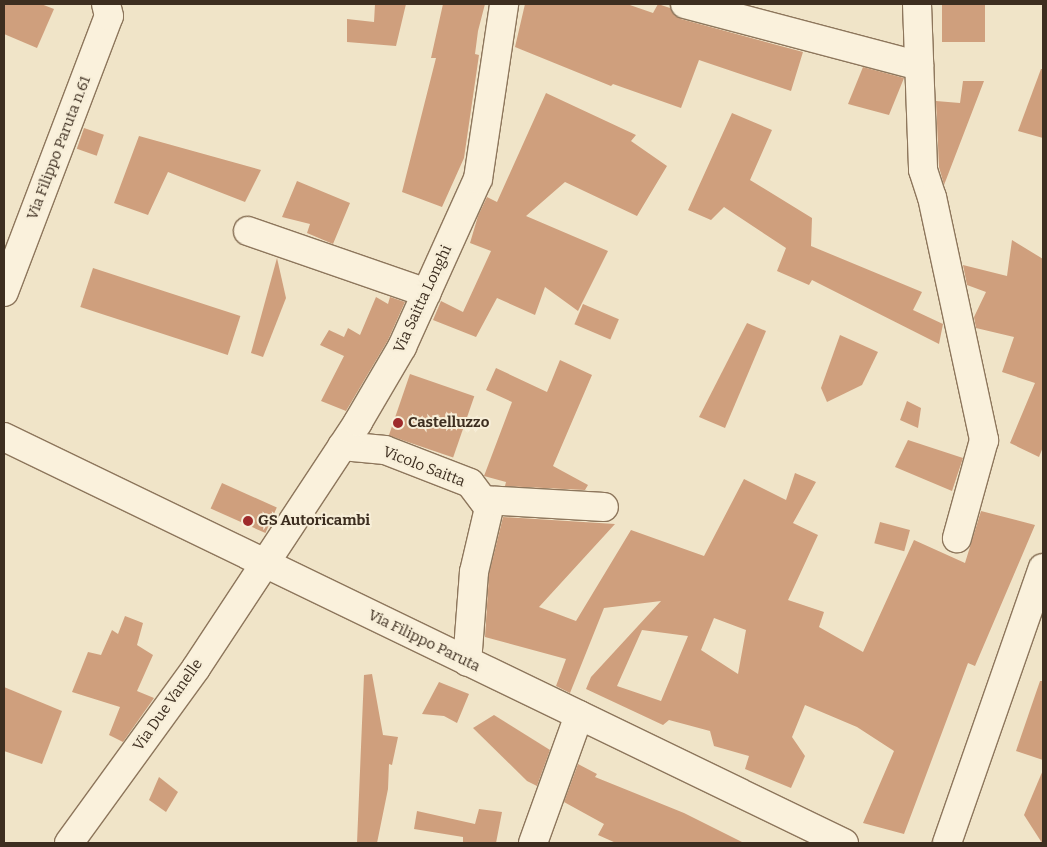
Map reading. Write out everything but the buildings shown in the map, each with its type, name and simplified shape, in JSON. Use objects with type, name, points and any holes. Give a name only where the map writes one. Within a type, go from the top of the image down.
[{"type":"street","name":"Via Filippo Paruta n.61","points":[[4,292],[109,16],[106,4]]},
{"type":"street","name":"Via Saitta Longhi","points":[[264,564],[342,446],[402,348],[478,179],[504,4]]},
{"type":"street","points":[[685,4],[919,66]]},
{"type":"street","points":[[917,4],[923,170],[932,196],[984,440],[957,538]]},
{"type":"street","points":[[248,231],[427,293]]},
{"type":"street","name":"Via Filippo Paruta","points":[[4,437],[844,843]]},
{"type":"street","name":"Vicolo Saitta","points":[[342,446],[385,450],[470,484],[483,500]]},
{"type":"street","points":[[483,500],[604,507]]},
{"type":"street","points":[[467,662],[474,572],[489,508],[483,500]]},
{"type":"street","name":"Via Due Vanelle","points":[[69,843],[196,668],[264,564]]},
{"type":"street","points":[[947,843],[1043,568]]},
{"type":"street","points":[[533,843],[579,715]]},
{"type":"place","name":"Castelluzzo","points":[[398,423]]},
{"type":"place","name":"GS Autoricambi","points":[[248,521]]}]
